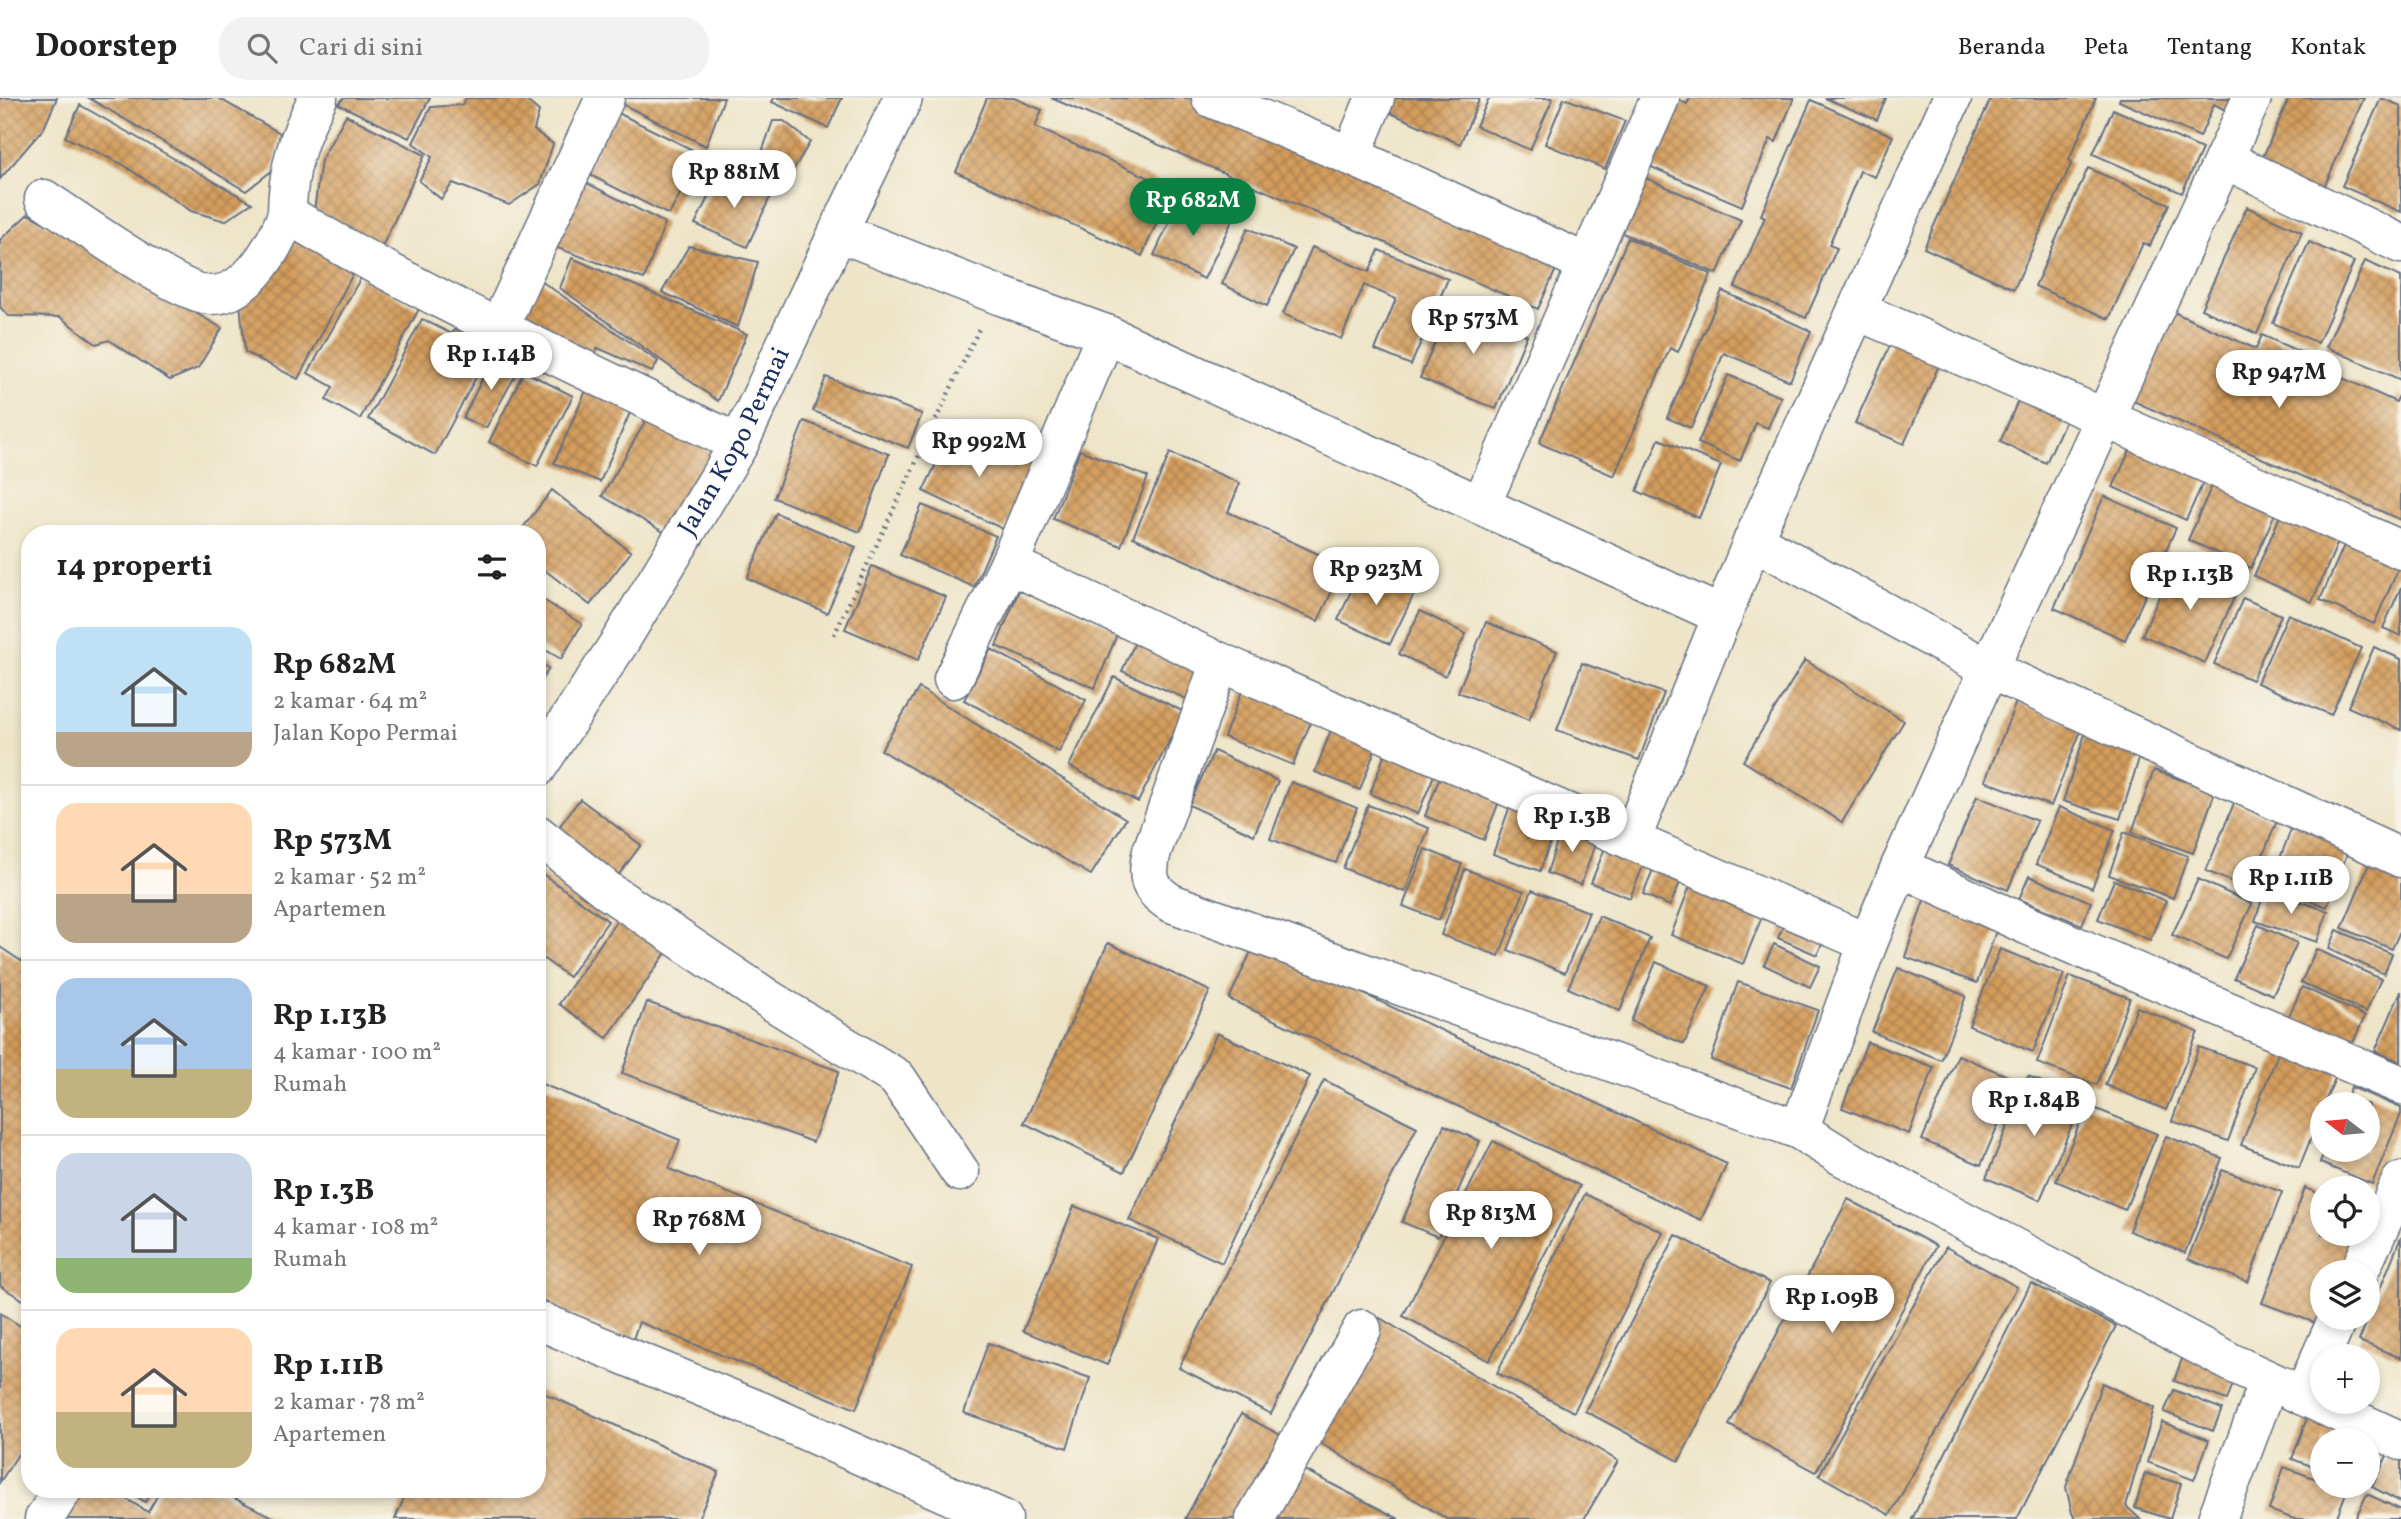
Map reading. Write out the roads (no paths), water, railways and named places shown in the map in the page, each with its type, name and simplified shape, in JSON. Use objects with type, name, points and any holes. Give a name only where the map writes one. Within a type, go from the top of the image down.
[{"type":"street","points":[[44,200],[177,284],[210,295],[238,288],[264,259],[279,234],[287,214],[287,183],[294,154],[305,122],[318,98]]},
{"type":"street","points":[[498,329],[606,98]]},
{"type":"street","name":"Jalan Kopo Permai","points":[[546,754],[621,640],[739,444],[903,98]]},
{"type":"street","points":[[1211,98],[1351,156],[1586,263]]},
{"type":"street","points":[[1351,156],[1375,98]]},
{"type":"street","points":[[1481,505],[1660,98]]},
{"type":"street","points":[[1631,840],[1753,540],[1952,98]]},
{"type":"street","points":[[1799,1130],[1868,943],[1900,867],[2252,98]]},
{"type":"street","points":[[2224,159],[2401,244]]},
{"type":"street","points":[[287,214],[343,248],[498,329],[739,444]]},
{"type":"street","points":[[838,232],[1105,334],[1723,616]]},
{"type":"street","points":[[1858,311],[2401,550]]},
{"type":"street","points":[[953,679],[1009,564],[1105,334]]},
{"type":"street","points":[[1753,540],[1989,669],[2401,858]]},
{"type":"street","points":[[1009,564],[1220,662],[1868,943]]},
{"type":"street","points":[[1220,662],[1152,851],[1149,877],[1152,888],[1160,897],[1799,1130],[1867,1170],[2234,1364],[2401,1441]]},
{"type":"street","points":[[546,841],[618,898],[771,1000],[897,1078],[960,1172]]},
{"type":"street","points":[[1900,867],[2029,926],[2401,1085]]},
{"type":"street","points":[[2365,1260],[2401,1181]]},
{"type":"street","points":[[546,1324],[764,1412],[1003,1519]]},
{"type":"street","points":[[1255,1519],[1362,1329]]},
{"type":"street","points":[[2217,1519],[2286,1388],[2329,1330]]},
{"type":"street","points":[[44,1519],[57,1498]]}]
